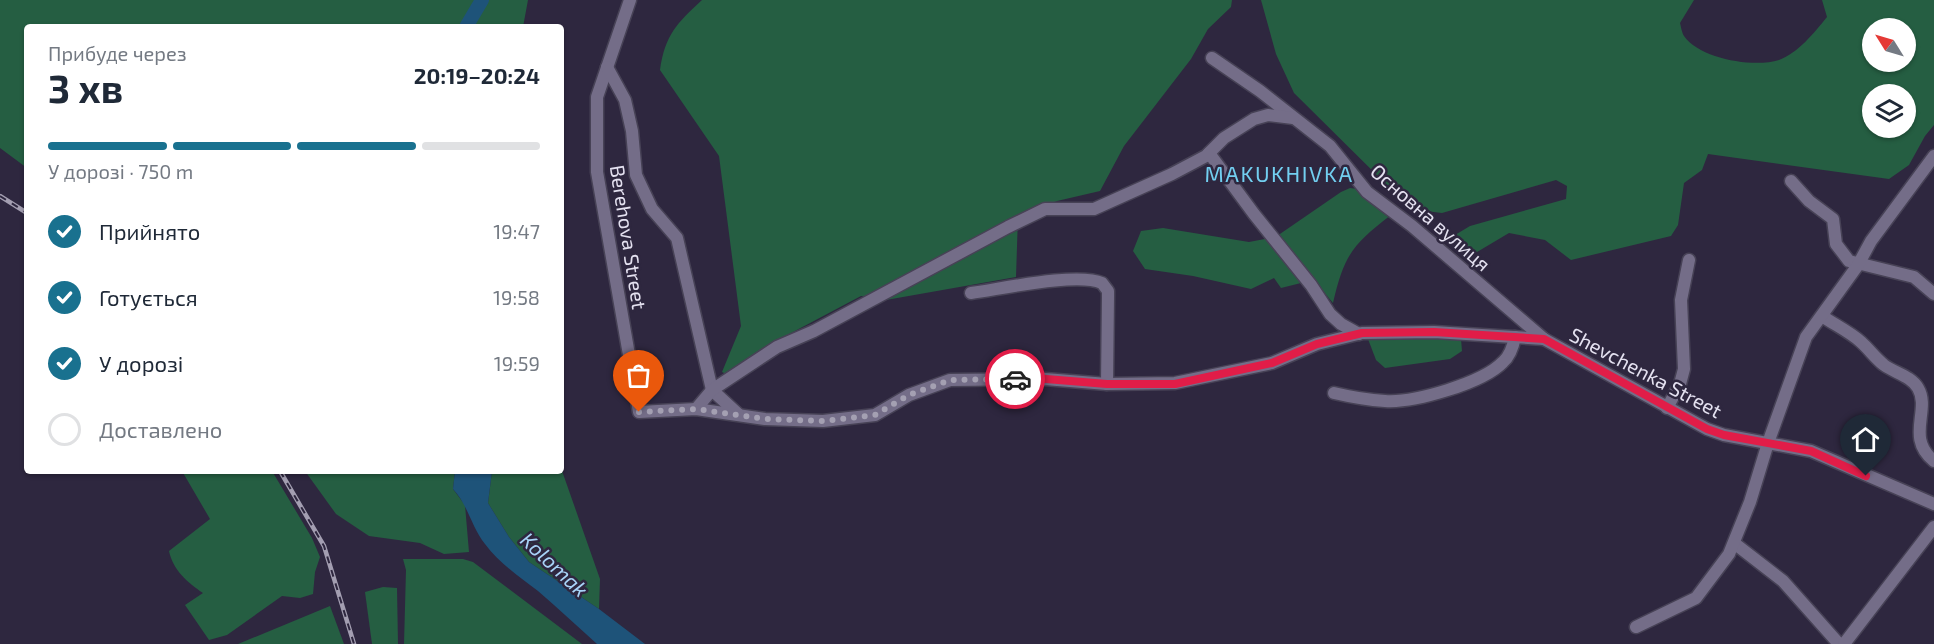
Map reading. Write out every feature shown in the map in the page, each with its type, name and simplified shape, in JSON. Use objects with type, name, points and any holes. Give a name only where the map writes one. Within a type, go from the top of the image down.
[{"type":"street","name":"Berehova Street","points":[[630,0],[597,97],[597,172],[639,412],[696,409]]},
{"type":"street","name":"Основна вулиця","points":[[1212,58],[1297,119],[1330,146],[1367,192],[1412,226],[1544,339]]},
{"type":"street","points":[[606,67],[625,100],[632,131],[636,175],[652,209],[677,238],[711,390],[738,414]]},
{"type":"street","points":[[696,409],[711,390],[777,347],[814,331],[1045,209],[1094,209],[1172,174],[1209,153],[1224,138],[1254,119],[1268,115],[1297,119]]},
{"type":"street","points":[[1209,153],[1311,285],[1330,314],[1341,324],[1359,334]]},
{"type":"street","points":[[1636,627],[1696,598],[1713,577],[1734,543],[1750,502],[1768,443],[1806,337],[1858,265],[1871,241],[1934,156]]},
{"type":"street","points":[[1791,181],[1809,201],[1833,219],[1839,250],[1849,261],[1914,277],[1934,294]]},
{"type":"street","points":[[1667,408],[1680,384],[1684,369],[1681,300],[1689,260]]},
{"type":"street","points":[[971,293],[1054,281],[1088,280],[1102,283],[1108,291],[1107,384]]},
{"type":"street","points":[[1822,316],[1861,342],[1886,366],[1912,380],[1918,387],[1921,394],[1921,443],[1928,457],[1934,461]]},
{"type":"street","points":[[696,409],[765,419],[811,421],[875,415],[909,395],[950,380],[1046,379],[1107,384],[1175,384],[1272,363],[1317,344],[1359,334],[1434,332],[1544,339]]},
{"type":"street","points":[[1334,393],[1384,401],[1402,401],[1440,392],[1469,382],[1496,368],[1509,355],[1515,338]]},
{"type":"street","name":"Shevchenka Street","points":[[1544,339],[1707,429],[1811,451],[1934,504]]},
{"type":"street","points":[[1844,644],[1934,527]]},
{"type":"street","points":[[1734,543],[1783,581],[1839,644]]},
{"type":"green space","points":[[0,0],[528,0],[524,24],[24,24],[24,166],[0,148]]},
{"type":"green space","points":[[702,0],[1232,0],[1231,7],[1208,29],[1191,59],[1124,146],[1100,191],[1057,201],[1018,216],[1016,277],[886,300],[861,296],[778,340],[736,379],[722,372],[741,326],[719,156],[660,70],[665,48],[674,30]]},
{"type":"green space","points":[[1261,0],[1694,0],[1680,23],[1683,35],[1702,51],[1714,56],[1756,63],[1786,57],[1805,42],[1827,17],[1822,0],[1934,0],[1934,125],[1925,136],[1909,165],[1889,179],[1708,154],[1702,170],[1684,183],[1678,225],[1671,236],[1571,260],[1545,240],[1509,233],[1472,255],[1457,248],[1455,235],[1470,226],[1566,199],[1567,186],[1556,180],[1442,213],[1417,210],[1397,195],[1294,93],[1276,54]]},
{"type":"green space","points":[[1350,188],[1357,189],[1391,215],[1367,234],[1352,252],[1341,273],[1333,303],[1277,236]]},
{"type":"green space","points":[[1163,228],[1249,242],[1270,238],[1305,282],[1281,288],[1274,278],[1251,289],[1193,276],[1145,269],[1133,251],[1141,231]]},
{"type":"green space","points":[[1413,337],[1461,339],[1462,351],[1450,359],[1385,368],[1376,360],[1368,339]]},
{"type":"green space","points":[[184,474],[274,474],[312,538],[320,557],[315,572],[313,594],[300,598],[282,596],[227,635],[209,640],[185,605],[203,593],[182,575],[169,551],[210,519]]},
{"type":"green space","points":[[307,474],[455,474],[453,489],[465,505],[469,552],[444,554],[420,543],[369,536],[336,514]]},
{"type":"green space","points":[[492,474],[563,474],[600,579],[599,609],[529,562],[509,537],[488,503]]},
{"type":"green space","points":[[403,559],[463,559],[473,562],[582,644],[404,644],[406,570]]},
{"type":"green space","points":[[383,587],[397,588],[398,644],[372,644],[365,592]]},
{"type":"green space","points":[[330,606],[344,644],[238,644]]},
{"type":"water","points":[[455,474],[492,474],[488,503],[509,537],[529,562],[599,609],[645,644],[597,644],[538,591],[503,564],[480,537],[453,489]]},
{"type":"waterway","name":"Kolomak","points":[[468,24],[482,0]]},
{"type":"railway","points":[[0,196],[24,211]]},
{"type":"railway","points":[[282,474],[324,546],[354,644]]},
{"type":"way so far","points":[[639,412],[696,409],[765,419],[823,421],[875,415],[909,395],[950,380],[1015,379]]},
{"type":"district","name":"MAKUKHIVKA","points":[[1279,173]]},
{"type":"route","points":[[1015,379],[1107,384],[1150,382],[1175,384],[1272,363],[1317,344],[1362,333],[1434,332],[1544,339],[1707,429],[1724,435],[1811,451],[1866,476]]}]
